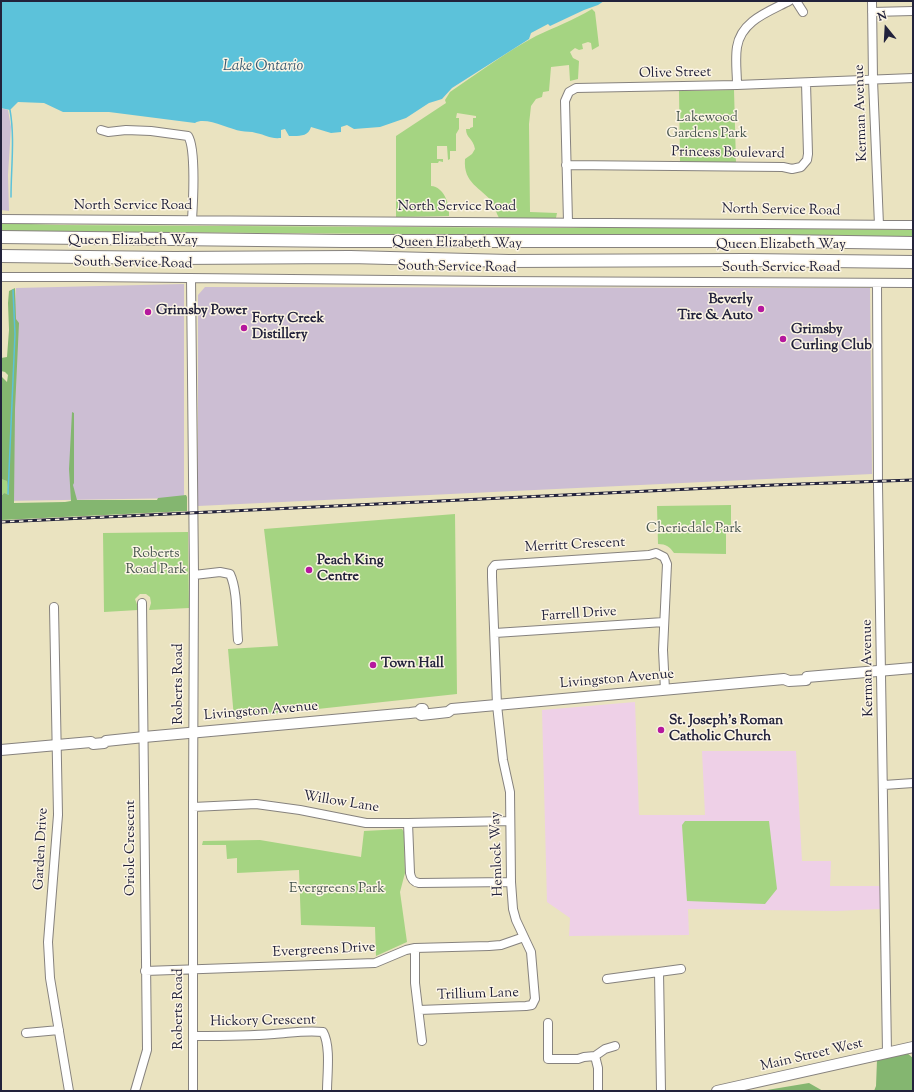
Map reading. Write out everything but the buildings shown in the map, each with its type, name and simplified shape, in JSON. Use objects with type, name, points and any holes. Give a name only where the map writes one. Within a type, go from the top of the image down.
[{"type":"highway","name":"Queen Elizabeth Way","points":[[1,237],[366,241],[781,241],[913,243]]},
{"type":"highway","name":"Queen Elizabeth Way","points":[[1,256],[174,258],[350,257],[509,261],[746,260],[913,262]]},
{"type":"main road","name":"Livingston Avenue","points":[[1,750],[91,742],[93,744],[104,743],[106,741],[144,737],[418,712],[421,715],[448,712],[452,709],[784,680],[806,680],[807,677],[913,668]]},
{"type":"main road","name":"Main Street West","points":[[717,1091],[913,1047]]},
{"type":"street","points":[[737,85],[736,49],[738,39],[744,29],[752,21],[788,1]]},
{"type":"street","points":[[796,1],[803,12]]},
{"type":"street","name":"Kerman Avenue","points":[[872,1],[873,80],[879,225]]},
{"type":"street","points":[[872,12],[913,11]]},
{"type":"street","name":"Olive Street","points":[[568,222],[565,101],[572,90],[576,88],[806,83],[913,78]]},
{"type":"street","name":"Princess Boulevard","points":[[566,165],[783,167],[792,169],[801,167],[807,160],[808,154],[806,83]]},
{"type":"street","points":[[101,130],[108,132],[126,130],[151,131],[188,136],[191,140],[192,160],[192,220]]},
{"type":"street","name":"North Service Road","points":[[1,219],[913,225]]},
{"type":"street","name":"South Service Road","points":[[1,277],[913,283]]},
{"type":"street","name":"Roberts Road","points":[[191,278],[194,575],[192,807],[193,1091]]},
{"type":"street","name":"Kerman Avenue","points":[[878,283],[878,485],[888,1053]]},
{"type":"street","name":"Merritt Crescent","points":[[497,705],[492,569],[495,564],[649,555],[656,553],[664,557],[668,564],[663,650],[665,690]]},
{"type":"street","points":[[194,575],[220,572],[230,574],[233,580],[235,594],[238,640]]},
{"type":"street","name":"Oriole Crescent","points":[[135,1091],[146,1050],[142,603]]},
{"type":"street","name":"Garden Drive","points":[[54,606],[58,815],[48,942],[50,978],[69,1091]]},
{"type":"street","name":"Farrell Drive","points":[[495,634],[664,622]]},
{"type":"street","name":"Hemlock Way","points":[[497,705],[503,760],[510,792],[511,882],[513,909],[531,952],[536,999]]},
{"type":"street","points":[[884,785],[913,783]]},
{"type":"street","name":"Willow Lane","points":[[192,807],[256,804],[300,810],[356,822],[408,824],[510,821]]},
{"type":"street","points":[[408,824],[410,873],[414,882],[511,882]]},
{"type":"street","name":"Evergreens Drive","points":[[145,971],[376,963],[406,950],[415,948],[501,945],[524,937]]},
{"type":"street","points":[[415,948],[415,984],[422,1041]]},
{"type":"street","points":[[607,978],[681,969]]},
{"type":"street","points":[[659,972],[661,1091]]},
{"type":"street","name":"Trillium Lane","points":[[419,1010],[526,1006],[532,1005],[536,999]]},
{"type":"street","points":[[548,1023],[548,1059],[578,1059],[595,1056],[605,1049],[615,1046]]},
{"type":"street","points":[[26,1033],[59,1030]]},
{"type":"street","name":"Hickory Crescent","points":[[194,1036],[220,1037],[302,1031],[323,1032],[326,1037],[327,1051],[327,1091]]},
{"type":"street","points":[[595,1056],[598,1068],[598,1091]]},
{"type":"shaded area","points":[[1,108],[8,110],[11,127],[8,175],[9,211],[1,210]]},
{"type":"shaded area","points":[[184,284],[184,498],[3,501],[16,288]]},
{"type":"shaded area","points":[[205,287],[870,288],[872,474],[198,506],[198,295]]},
{"type":"shaded area","points":[[635,702],[639,815],[705,815],[702,751],[796,751],[802,861],[831,861],[830,886],[880,886],[881,909],[836,911],[688,909],[689,935],[569,936],[570,918],[547,902],[542,710]]},
{"type":"green space","points":[[592,9],[595,12],[599,46],[592,50],[591,43],[588,42],[582,44],[583,49],[579,50],[575,48],[570,52],[573,58],[579,61],[578,79],[570,81],[569,65],[551,67],[549,91],[543,92],[542,97],[536,99],[531,106],[529,124],[530,212],[557,213],[556,218],[499,218],[493,203],[470,180],[465,167],[465,159],[472,154],[475,149],[473,142],[466,132],[466,129],[473,127],[473,118],[476,118],[476,116],[457,113],[456,118],[459,118],[459,129],[456,134],[456,151],[450,151],[450,159],[448,160],[447,146],[437,146],[437,159],[443,159],[443,162],[439,161],[438,163],[431,163],[431,186],[436,187],[443,193],[447,201],[449,216],[396,217],[396,136],[446,103],[445,100],[450,92],[503,56],[536,36]]},
{"type":"green space","name":"Lakewood Gardens Park","points":[[734,90],[736,163],[680,162],[679,91]]},
{"type":"green space","points":[[1,223],[61,225],[913,230],[913,237],[1,231]]},
{"type":"green space","points":[[15,288],[16,319],[19,323],[15,409],[14,503],[71,501],[69,469],[72,412],[74,413],[73,485],[77,500],[157,500],[158,498],[186,495],[187,511],[1,520],[1,496],[4,493],[9,495],[7,481],[1,479],[1,376],[7,382],[8,375],[1,371],[1,358],[7,357],[9,291]]},
{"type":"green space","points":[[1,479],[7,481],[9,496],[4,493],[1,496]]},
{"type":"green space","name":"Cheriedale Park","points":[[731,505],[731,532],[726,533],[726,554],[674,553],[668,546],[658,544],[657,506]]},
{"type":"green space","name":"Peach King Centre","points":[[455,514],[457,694],[234,718],[228,649],[278,646],[264,529]]},
{"type":"green space","name":"Roberts Road Park","points":[[188,532],[189,608],[149,610],[151,603],[150,597],[146,594],[140,594],[135,599],[138,610],[104,612],[103,533]]},
{"type":"green space","points":[[685,821],[769,821],[777,889],[765,904],[687,901],[682,825]]},
{"type":"green space","name":"Evergreens Park","points":[[402,829],[404,832],[405,873],[400,892],[407,942],[376,956],[375,927],[301,925],[299,870],[237,873],[237,858],[227,859],[226,845],[202,845],[203,841],[260,840],[361,857],[364,831]]},
{"type":"green space","points":[[907,1053],[913,1058],[913,1091],[874,1091],[876,1086],[877,1060]]},
{"type":"green space","points":[[809,1083],[823,1091],[761,1091]]},
{"type":"water","name":"Lake Ontario","points":[[1,1],[604,1],[550,26],[548,24],[531,33],[529,39],[452,88],[442,99],[429,103],[406,118],[380,127],[354,129],[347,125],[341,127],[341,132],[331,133],[311,127],[308,133],[300,136],[289,136],[285,129],[281,130],[281,138],[277,138],[236,130],[205,121],[195,123],[109,112],[63,112],[44,103],[18,102],[10,110],[1,108]]},
{"type":"waterway","points":[[10,110],[13,142],[11,197]]},
{"type":"waterway","points":[[8,494],[15,334],[13,290]]},
{"type":"railway","points":[[1,522],[774,485],[913,480]]},
{"type":"place","name":"Beverly Tire & Auto","points":[[761,309]]},
{"type":"place","name":"Grimsby Power","points":[[148,312]]},
{"type":"place","name":"Forty Creek Distillery","points":[[244,328]]},
{"type":"place","name":"Grimsby Curling Club","points":[[783,339]]},
{"type":"place","name":"Peach King Centre","points":[[309,570]]},
{"type":"place","name":"Town Hall","points":[[373,665]]},
{"type":"place","name":"St. Joseph's Roman Catholic Church","points":[[661,730]]}]
